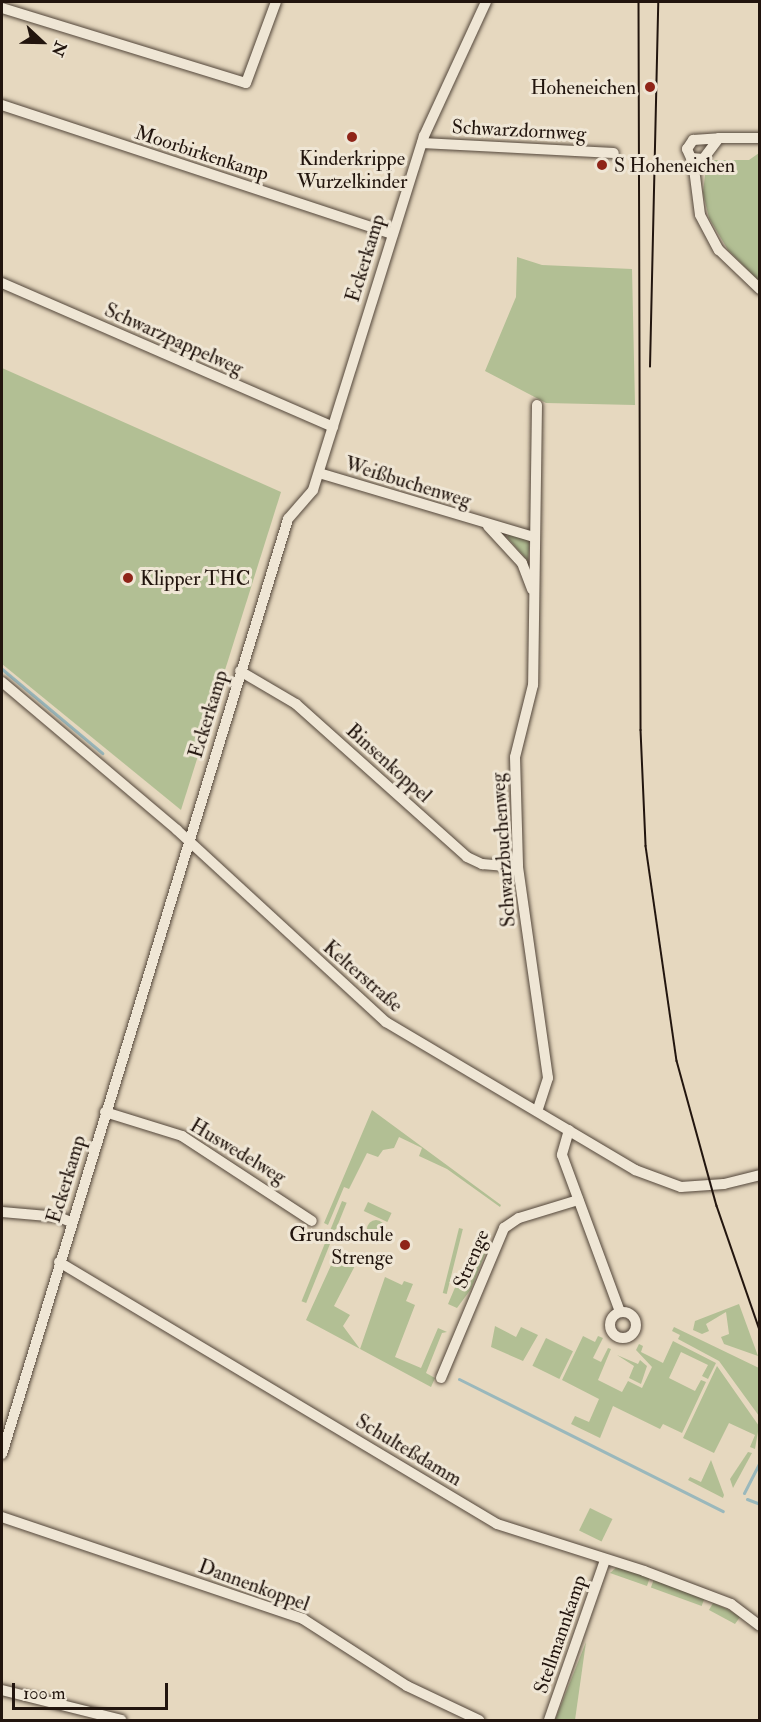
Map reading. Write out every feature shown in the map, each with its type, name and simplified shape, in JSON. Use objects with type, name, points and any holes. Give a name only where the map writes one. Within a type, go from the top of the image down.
[{"type":"street","points":[[2,8],[246,83],[276,2]]},
{"type":"street","name":"Eckerkamp","points":[[2,1454],[187,841],[288,519],[313,490],[391,234],[422,143],[486,2]]},
{"type":"street","name":"Moorbirkenkamp","points":[[2,105],[391,234]]},
{"type":"street","points":[[693,161],[705,157],[719,138]]},
{"type":"street","points":[[759,138],[697,139],[689,143],[688,152],[693,161],[700,215],[719,250],[759,289]]},
{"type":"street","name":"Schwarzdornweg","points":[[422,143],[614,153]]},
{"type":"street","name":"Schwarzpappelweg","points":[[2,283],[333,427]]},
{"type":"street","name":"Schwarzbuchenweg","points":[[537,405],[533,685],[515,757],[518,867],[548,1078],[537,1111]]},
{"type":"street","name":"Weißbuchenweg","points":[[319,473],[534,537]]},
{"type":"street","name":"Weißbuchenweg","points":[[486,524],[522,563],[534,596]]},
{"type":"street","name":"Binsenkoppel","points":[[240,671],[296,704],[467,856],[482,864],[518,867]]},
{"type":"street","name":"Kelterstraße","points":[[3,686],[187,841],[386,1022],[635,1170],[681,1187],[724,1184],[759,1175]]},
{"type":"street","name":"Huswedelweg","points":[[105,1112],[182,1136],[312,1221]]},
{"type":"street","points":[[569,1130],[562,1155],[620,1312]]},
{"type":"street","name":"Strenge","points":[[441,1378],[504,1228],[519,1218],[578,1200]]},
{"type":"street","points":[[2,1212],[59,1217],[71,1222]]},
{"type":"street","name":"Schulteßdamm","points":[[59,1262],[497,1524],[731,1604],[759,1626]]},
{"type":"street","name":"Dannenkoppel","points":[[2,1517],[303,1619],[407,1686],[479,1720]]},
{"type":"street","name":"Stellmannkamp","points":[[549,1720],[605,1560]]},
{"type":"street","points":[[2,1690],[121,1720]]},
{"type":"green space","points":[[759,153],[759,281],[728,250],[709,218],[703,193],[706,166],[714,160],[749,160]]},
{"type":"green space","points":[[517,257],[542,265],[632,269],[635,405],[546,403],[485,371],[516,297]]},
{"type":"green space","name":"Klipper THC","points":[[2,368],[281,492],[181,810],[2,664]]},
{"type":"green space","points":[[509,534],[530,538],[528,561],[507,537]]},
{"type":"green space","points":[[372,1110],[501,1205],[500,1207],[447,1169],[419,1156],[422,1148],[399,1137],[394,1148],[383,1150],[378,1157],[367,1153],[349,1189],[344,1187],[328,1225],[324,1223]]},
{"type":"green space","points":[[342,1201],[347,1203],[306,1303],[302,1301]]},
{"type":"green space","points":[[368,1202],[392,1213],[387,1222],[364,1211]]},
{"type":"green space","points":[[372,1220],[380,1220],[385,1225],[383,1236],[372,1238],[367,1233],[367,1225]]},
{"type":"green space","points":[[459,1228],[463,1229],[447,1294],[443,1293]]},
{"type":"green space","points":[[486,1240],[490,1242],[471,1289],[457,1308],[448,1304],[473,1245],[482,1248]]},
{"type":"green space","points":[[338,1250],[359,1258],[334,1306],[350,1315],[343,1326],[360,1349],[306,1320]]},
{"type":"green space","points":[[385,1277],[402,1285],[404,1281],[413,1284],[406,1301],[415,1305],[395,1357],[421,1368],[438,1328],[447,1332],[442,1333],[426,1373],[435,1378],[431,1387],[360,1349]]},
{"type":"green space","points":[[739,1304],[758,1356],[724,1344],[721,1337],[729,1334],[726,1312],[706,1324],[709,1331],[702,1334],[693,1330],[695,1321]]},
{"type":"green space","points":[[495,1326],[516,1337],[521,1327],[538,1335],[523,1361],[491,1347]]},
{"type":"green space","points":[[674,1327],[759,1368],[759,1416],[719,1361],[678,1339],[680,1335],[672,1331]]},
{"type":"green space","points":[[583,1336],[595,1342],[598,1336],[603,1338],[593,1358],[601,1362],[608,1348],[611,1349],[598,1380],[622,1392],[628,1381],[642,1388],[652,1367],[636,1350],[639,1344],[643,1346],[641,1352],[663,1363],[673,1341],[716,1363],[708,1379],[702,1376],[708,1365],[681,1352],[669,1378],[695,1391],[701,1380],[706,1382],[682,1433],[663,1424],[660,1429],[613,1406],[600,1438],[571,1424],[575,1416],[589,1422],[599,1399],[562,1380]]},
{"type":"green space","points":[[546,1338],[573,1351],[559,1379],[532,1366]]},
{"type":"green space","points":[[617,1355],[638,1364],[640,1360],[647,1366],[641,1384],[629,1378],[634,1366]]},
{"type":"green space","points":[[717,1366],[759,1426],[755,1449],[750,1447],[755,1435],[729,1423],[714,1453],[683,1438]]},
{"type":"green space","points":[[748,1452],[752,1453],[733,1488],[730,1479]]},
{"type":"green space","points":[[711,1460],[724,1495],[723,1498],[688,1480],[690,1477],[701,1482]]},
{"type":"green space","points":[[590,1508],[612,1519],[602,1541],[579,1530]]},
{"type":"green space","points":[[617,1567],[650,1577],[647,1586],[610,1573]]},
{"type":"green space","points":[[654,1579],[705,1597],[702,1606],[651,1587]]},
{"type":"green space","points":[[713,1603],[740,1617],[735,1624],[709,1610]]},
{"type":"green space","points":[[586,1642],[575,1720],[555,1720]]},
{"type":"waterway","points":[[2,669],[102,753]]},
{"type":"waterway","points":[[459,1379],[723,1511]]},
{"type":"waterway","points":[[744,1493],[760,1461]]},
{"type":"waterway","points":[[747,1499],[760,1504]]},
{"type":"tram line","points":[[639,2],[641,730],[646,846],[677,1061],[717,1206],[760,1330]]},
{"type":"tram line","points":[[650,367],[658,2]]},
{"type":"place","name":"Hoheneichen","points":[[650,87]]},
{"type":"place","name":"Kinderkrippe Wurzelkinder","points":[[352,137]]},
{"type":"place","name":"S Hoheneichen","points":[[602,165]]},
{"type":"place","name":"Klipper THC","points":[[128,578]]},
{"type":"place","name":"Grundschule Strenge","points":[[405,1245]]}]
